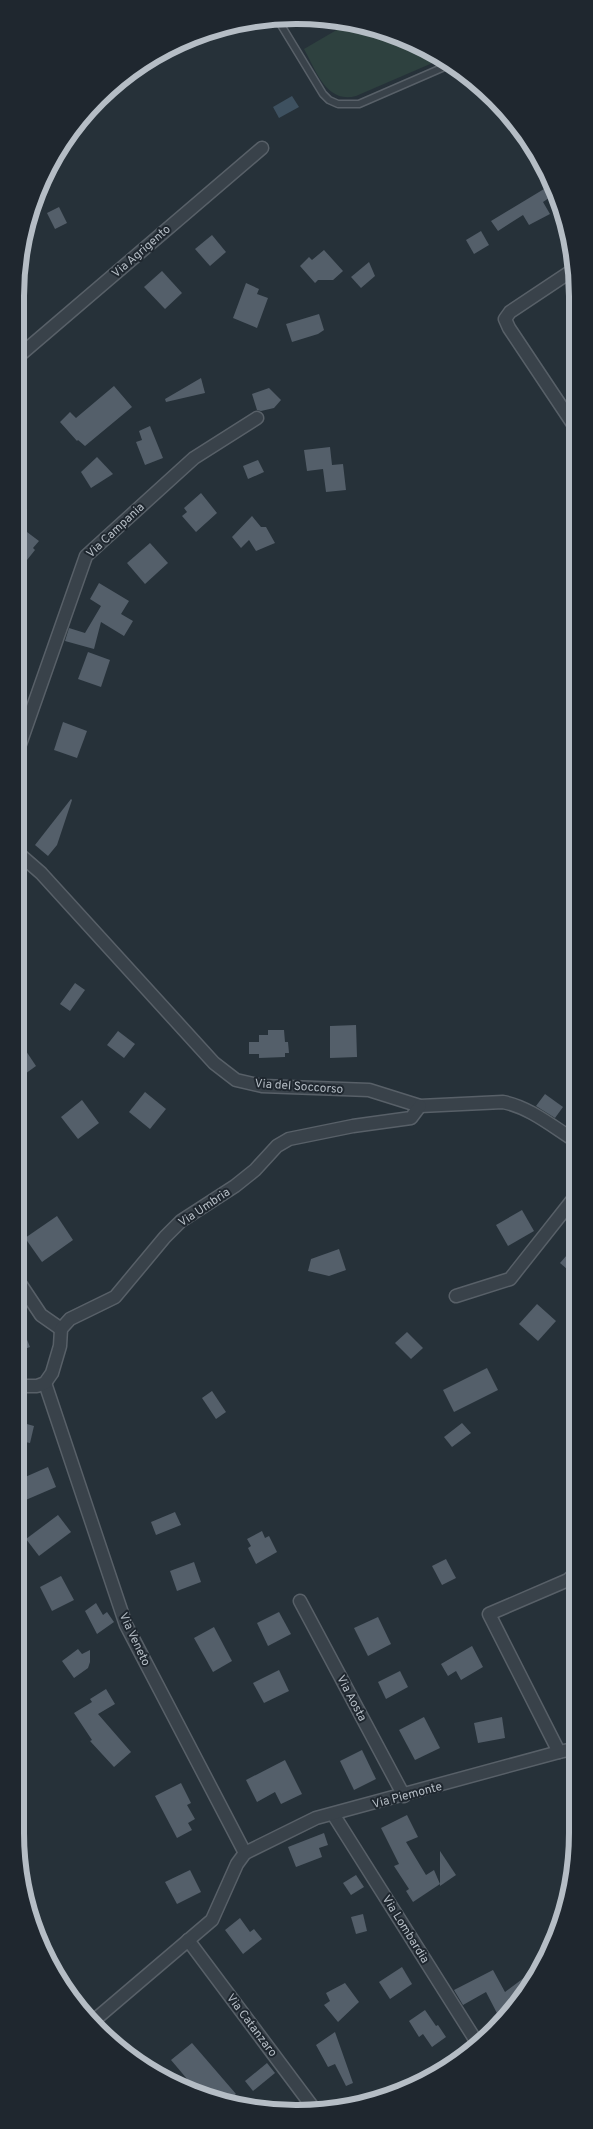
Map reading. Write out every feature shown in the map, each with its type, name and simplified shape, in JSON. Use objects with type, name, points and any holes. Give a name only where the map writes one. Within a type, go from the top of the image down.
[{"type":"street","name":"Via Agrigento","points":[[24,352],[262,148]]},
{"type":"street","points":[[568,273],[510,312],[505,319],[509,328],[569,418]]},
{"type":"street","name":"Via Campania","points":[[24,733],[86,556],[194,458],[257,418]]},
{"type":"street","name":"Via del Soccorso","points":[[24,858],[42,873],[214,1063],[236,1080],[262,1086],[369,1090],[420,1106],[503,1102],[514,1104],[569,1137]]},
{"type":"street","name":"Via Umbria","points":[[61,1329],[70,1319],[115,1297],[164,1237],[181,1221],[235,1186],[255,1170],[277,1146],[289,1139],[353,1126],[411,1118],[420,1106]]},
{"type":"street","points":[[456,1296],[510,1279],[569,1204]]},
{"type":"street","points":[[24,1290],[41,1315],[61,1329],[60,1346],[52,1373],[45,1382],[37,1386],[24,1386]]},
{"type":"street","name":"Via Veneto","points":[[45,1382],[126,1625],[245,1853]]},
{"type":"street","points":[[560,1752],[490,1614],[569,1579]]},
{"type":"street","name":"Via Aosta","points":[[300,1601],[404,1796]]},
{"type":"street","name":"Via Piemonte","points":[[245,1853],[316,1818],[404,1796],[569,1750]]},
{"type":"street","name":"Via Lombardia","points":[[334,1814],[475,2039]]},
{"type":"street","points":[[97,2018],[212,1920],[236,1864],[245,1853]]},
{"type":"street","name":"Via Catanzaro","points":[[188,1940],[312,2105]]},
{"type":"lane","points":[[280,24],[323,94],[329,100],[338,104],[359,104],[444,67]]},
{"type":"green space","points":[[341,27],[384,38],[436,62],[356,96],[346,97],[337,95],[323,83],[304,49]]},
{"type":"water","points":[[292,96],[299,107],[279,118],[273,107]]},
{"type":"building","points":[[544,189],[549,198],[543,202],[550,214],[529,225],[523,215],[498,231],[491,221]]},
{"type":"building","points":[[59,207],[67,223],[55,229],[47,213]]},
{"type":"building","points":[[481,231],[489,245],[474,254],[466,240]]},
{"type":"building","points":[[212,235],[226,252],[210,266],[195,249]]},
{"type":"building","points":[[324,250],[343,271],[333,280],[318,280],[315,283],[300,266],[309,257],[312,260]]},
{"type":"building","points":[[369,262],[375,276],[361,288],[351,277]]},
{"type":"building","points":[[162,271],[182,293],[165,309],[144,287]]},
{"type":"building","points":[[246,283],[259,289],[257,294],[268,298],[257,328],[233,318]]},
{"type":"building","points":[[319,314],[324,330],[318,334],[292,342],[286,324]]},
{"type":"building","points":[[201,378],[205,393],[166,402],[165,399]]},
{"type":"building","points":[[114,386],[132,407],[85,446],[77,441],[60,422],[70,412],[76,418]]},
{"type":"building","points":[[269,388],[281,400],[274,408],[257,410],[252,394]]},
{"type":"building","points":[[150,426],[163,458],[145,465],[136,442],[142,440],[139,431]]},
{"type":"building","points":[[330,447],[332,465],[343,464],[346,490],[326,492],[323,469],[307,471],[304,450]]},
{"type":"building","points":[[97,457],[113,474],[91,488],[81,472]]},
{"type":"building","points":[[258,460],[264,472],[248,479],[243,466]]},
{"type":"building","points":[[201,493],[217,513],[196,532],[182,516],[187,512],[184,508]]},
{"type":"building","points":[[252,516],[261,527],[266,527],[275,543],[256,551],[249,540],[241,548],[232,537]]},
{"type":"building","points":[[27,532],[39,541],[33,548],[35,550],[24,564],[24,536]]},
{"type":"building","points":[[150,543],[168,563],[145,584],[127,563]]},
{"type":"building","points":[[99,583],[129,601],[121,614],[133,621],[124,636],[101,622],[94,649],[65,641],[69,628],[85,633],[101,606],[90,599]]},
{"type":"building","points":[[88,652],[110,660],[101,687],[78,679]]},
{"type":"building","points":[[63,722],[87,731],[77,758],[54,750]]},
{"type":"building","points":[[71,799],[57,845],[48,856],[35,845]]},
{"type":"building","points":[[75,983],[85,990],[70,1011],[60,1004]]},
{"type":"building","points":[[356,1025],[357,1057],[330,1058],[330,1026]]},
{"type":"building","points":[[268,1030],[284,1030],[285,1042],[288,1042],[289,1053],[285,1053],[285,1057],[259,1058],[259,1054],[249,1054],[249,1042],[259,1042],[259,1035],[268,1035]]},
{"type":"building","points":[[118,1031],[135,1044],[124,1058],[107,1045]]},
{"type":"building","points":[[24,1048],[36,1066],[24,1075]]},
{"type":"building","points":[[145,1092],[166,1109],[150,1129],[129,1112]]},
{"type":"building","points":[[545,1094],[563,1107],[555,1118],[536,1106]]},
{"type":"building","points":[[82,1100],[99,1123],[78,1139],[61,1117]]},
{"type":"building","points":[[522,1210],[534,1231],[508,1246],[496,1225]]},
{"type":"building","points":[[57,1216],[73,1240],[42,1262],[25,1238]]},
{"type":"building","points":[[339,1249],[346,1270],[329,1276],[308,1271],[311,1259]]},
{"type":"building","points":[[569,1253],[569,1271],[560,1263]]},
{"type":"building","points":[[537,1304],[556,1321],[538,1341],[519,1324]]},
{"type":"building","points":[[24,1332],[30,1347],[24,1349]]},
{"type":"building","points":[[407,1332],[423,1348],[411,1359],[395,1343]]},
{"type":"building","points":[[487,1368],[498,1390],[454,1412],[443,1390]]},
{"type":"building","points":[[212,1391],[226,1412],[216,1419],[202,1398]]},
{"type":"building","points":[[24,1423],[34,1426],[30,1443],[24,1442]]},
{"type":"building","points":[[462,1423],[471,1433],[452,1447],[444,1437]]},
{"type":"building","points":[[48,1467],[56,1487],[24,1501],[24,1478]]},
{"type":"building","points":[[175,1512],[181,1525],[156,1535],[151,1522]]},
{"type":"building","points":[[58,1515],[71,1532],[39,1556],[26,1539]]},
{"type":"building","points":[[262,1531],[265,1538],[269,1536],[277,1552],[256,1564],[248,1548],[251,1546],[247,1539]]},
{"type":"building","points":[[446,1559],[456,1578],[442,1585],[432,1566]]},
{"type":"building","points":[[194,1562],[201,1582],[177,1591],[170,1571]]},
{"type":"building","points":[[61,1576],[74,1600],[52,1611],[40,1587]]},
{"type":"building","points":[[96,1603],[103,1615],[107,1612],[114,1622],[97,1634],[85,1611]]},
{"type":"building","points":[[279,1612],[291,1634],[268,1646],[257,1623]]},
{"type":"building","points":[[378,1617],[391,1644],[368,1656],[354,1628]]},
{"type":"building","points":[[214,1627],[232,1661],[213,1672],[194,1638]]},
{"type":"building","points":[[472,1646],[483,1667],[461,1680],[456,1671],[448,1676],[441,1664]]},
{"type":"building","points":[[78,1649],[82,1654],[90,1650],[90,1662],[88,1668],[74,1678],[62,1661]]},
{"type":"building","points":[[279,1670],[289,1691],[264,1703],[253,1683]]},
{"type":"building","points":[[400,1671],[408,1687],[386,1699],[378,1682]]},
{"type":"building","points":[[106,1689],[115,1704],[98,1714],[131,1752],[114,1767],[90,1741],[92,1740],[74,1713],[92,1702],[90,1699]]},
{"type":"building","points":[[424,1717],[440,1748],[415,1760],[399,1730]]},
{"type":"building","points":[[502,1717],[505,1738],[478,1743],[474,1723]]},
{"type":"building","points":[[362,1750],[376,1779],[354,1790],[340,1761]]},
{"type":"building","points":[[285,1760],[302,1794],[281,1804],[275,1792],[257,1802],[246,1780]]},
{"type":"building","points":[[181,1783],[191,1803],[187,1805],[195,1819],[188,1823],[192,1830],[177,1838],[155,1796]]},
{"type":"building","points":[[407,1815],[418,1837],[406,1842],[426,1875],[434,1870],[440,1884],[413,1902],[406,1891],[409,1889],[394,1866],[399,1864],[381,1828]]},
{"type":"building","points":[[324,1833],[328,1845],[319,1848],[322,1857],[296,1867],[288,1847]]},
{"type":"building","points":[[440,1851],[456,1875],[440,1886]]},
{"type":"building","points":[[190,1870],[201,1892],[177,1904],[165,1882]]},
{"type":"building","points":[[356,1875],[364,1887],[351,1895],[343,1883]]},
{"type":"building","points":[[363,1914],[367,1931],[356,1934],[351,1917]]},
{"type":"building","points":[[240,1918],[250,1932],[254,1929],[262,1939],[243,1954],[225,1930]]},
{"type":"building","points":[[402,1967],[412,1984],[390,1999],[379,1982]]},
{"type":"building","points":[[493,1970],[505,1992],[530,1973],[513,1999],[498,2016],[486,1992],[463,2005],[454,1990]]},
{"type":"building","points":[[345,1983],[359,2002],[338,2022],[324,2005],[330,2001],[326,1993]]},
{"type":"building","points":[[425,2010],[446,2037],[432,2047],[423,2034],[419,2037],[409,2021]]},
{"type":"building","points":[[335,2032],[353,2083],[346,2086],[335,2064],[328,2067],[316,2045]]},
{"type":"building","points":[[192,2043],[236,2094],[232,2097],[191,2083],[171,2060]]},
{"type":"building","points":[[267,2063],[275,2073],[253,2091],[245,2081]]}]
